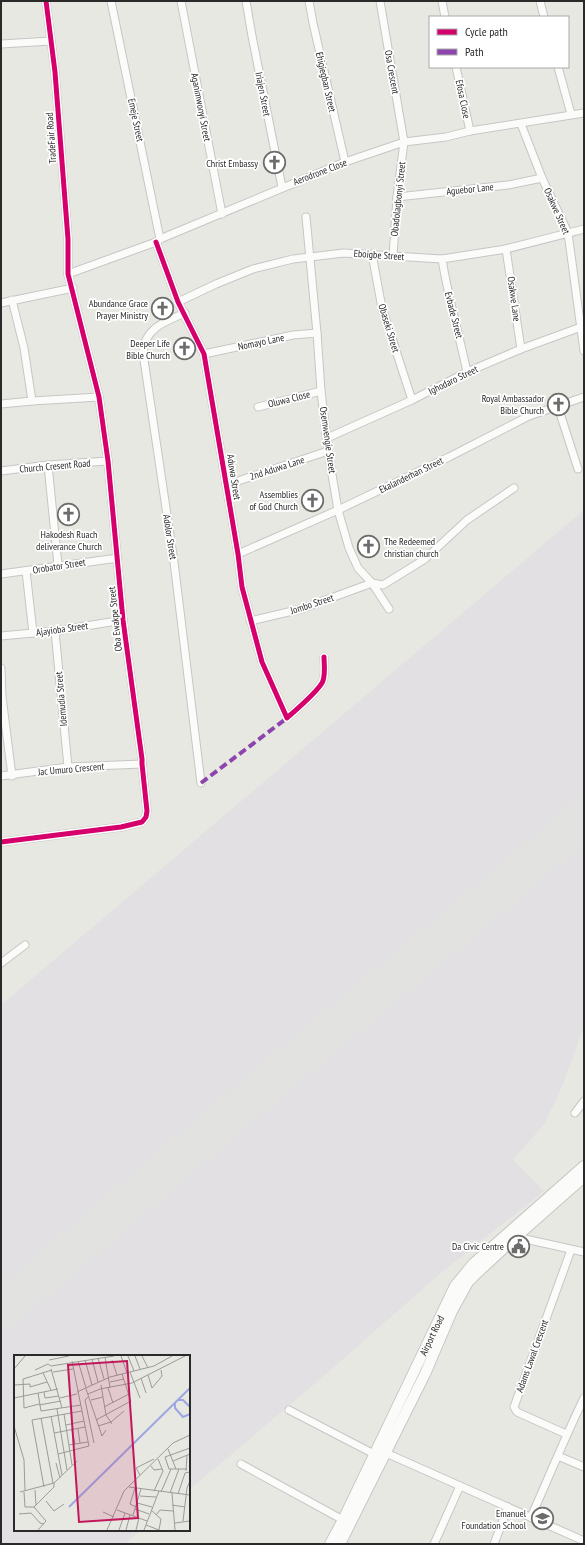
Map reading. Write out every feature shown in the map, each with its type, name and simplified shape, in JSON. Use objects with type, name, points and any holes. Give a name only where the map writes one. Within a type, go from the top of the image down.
[{"type":"main road","name":"Airport Road","points":[[330,1544],[343,1520],[454,1286],[473,1264],[584,1166]]},
{"type":"main road","name":"Airport Road","points":[[340,1544],[425,1374],[460,1294],[477,1273],[584,1177]]},
{"type":"street","name":"TradeFair Road","points":[[46,1],[56,80],[68,239],[68,274]]},
{"type":"street","name":"Emeje Street","points":[[111,1],[158,240]]},
{"type":"street","name":"Aganimwonyi Street","points":[[181,1],[222,214]]},
{"type":"street","name":"Iriajen Street","points":[[246,1],[282,188]]},
{"type":"street","name":"Ehigiegban Street","points":[[310,1],[318,46],[345,162]]},
{"type":"street","name":"Osa Crescent","points":[[380,1],[404,142]]},
{"type":"street","points":[[442,1],[445,16]]},
{"type":"street","points":[[540,1],[544,16]]},
{"type":"street","points":[[1,44],[51,42]]},
{"type":"street","name":"Efosa Close","points":[[456,68],[470,131]]},
{"type":"street","points":[[558,68],[571,114]]},
{"type":"street","name":"Aerodrone Close","points":[[68,274],[158,240],[345,162],[404,142],[446,137],[470,131],[520,124],[584,112]]},
{"type":"street","name":"Osakwe Street","points":[[520,124],[542,178],[568,233],[584,351]]},
{"type":"street","name":"Obadolagbonyi Street","points":[[393,256],[404,142]]},
{"type":"street","name":"Aguebor Lane","points":[[398,197],[508,185],[542,178]]},
{"type":"street","name":"Osemwengie Street","points":[[306,217],[318,333],[321,391],[328,451],[338,510],[349,548],[358,568],[372,583],[389,609]]},
{"type":"street","name":"Eboigbe Street","points":[[178,302],[253,269],[293,259],[344,253],[442,259],[506,249],[584,229]]},
{"type":"street","name":"Aduwa Street","points":[[158,240],[178,302],[185,313],[204,354],[238,554],[242,587],[262,662],[287,718],[322,683],[324,674],[324,657]]},
{"type":"street","name":"Osakwe Lane","points":[[506,249],[521,349]]},
{"type":"street","name":"Obaseki Street","points":[[372,254],[382,308],[412,400]]},
{"type":"street","name":"Evbade Street","points":[[442,259],[448,295],[467,372]]},
{"type":"street","name":"Oba Ewakpe Street","points":[[1,842],[121,827],[142,822],[146,817],[147,811],[142,759],[123,620],[108,461],[99,397],[73,288],[68,274]]},
{"type":"street","points":[[1,303],[73,288]]},
{"type":"street","points":[[12,300],[24,348],[32,401]]},
{"type":"street","name":"Adolor Street","points":[[185,313],[168,320],[150,332],[143,344],[143,352],[174,562],[201,783]]},
{"type":"street","name":"Ighodaro Street","points":[[327,438],[412,400],[467,372],[521,349],[581,327]]},
{"type":"street","name":"Nomayo Lane","points":[[204,354],[293,335],[318,333]]},
{"type":"street","name":"Oluwa Close","points":[[258,407],[321,391]]},
{"type":"street","points":[[1,404],[99,397]]},
{"type":"street","name":"Ekalanderhan Street","points":[[238,554],[338,510],[449,457],[529,416],[584,397]]},
{"type":"street","points":[[558,407],[578,469]]},
{"type":"street","name":"2nd Aduwa Lane","points":[[226,485],[328,451]]},
{"type":"street","name":"Church Cresent Road","points":[[1,471],[48,465],[108,461]]},
{"type":"street","points":[[48,465],[58,565]]},
{"type":"street","name":"Jombo Street","points":[[250,621],[301,610],[372,583],[384,585],[425,558],[467,520],[514,488]]},
{"type":"street","name":"Orobator Street","points":[[1,574],[118,558]]},
{"type":"street","points":[[26,571],[33,633]]},
{"type":"street","name":"Ajayioba Street","points":[[1,636],[123,620]]},
{"type":"street","name":"Idemudia Street","points":[[55,630],[68,767]]},
{"type":"street","points":[[1,668],[2,697],[12,776]]},
{"type":"street","name":"Jac Umuro Crescent","points":[[1,776],[12,776],[68,767],[142,764]]},
{"type":"street","points":[[1,963],[25,945]]},
{"type":"street","points":[[575,1113],[584,1101]]},
{"type":"street","points":[[516,1237],[584,1252]]},
{"type":"street","name":"Adams Lawal Crescent","points":[[566,1434],[517,1412],[514,1407],[571,1250]]},
{"type":"street","points":[[531,1517],[566,1434],[584,1398]]},
{"type":"street","points":[[289,1410],[374,1454]]},
{"type":"street","points":[[386,1453],[584,1541]]},
{"type":"street","points":[[558,1456],[584,1467]]},
{"type":"street","points":[[241,1464],[343,1520]]},
{"type":"street","points":[[434,1544],[460,1486]]},
{"type":"street","points":[[494,1544],[508,1507]]},
{"type":"shaded area","points":[[584,510],[584,1027],[561,1089],[545,1123],[513,1160],[544,1191],[441,1273],[311,1387],[190,1489],[190,1355],[14,1355],[14,1531],[140,1531],[125,1544],[1,1544],[1,1005]]},
{"type":"runway","points":[[1,1311],[232,1114],[584,819]]},
{"type":"marked path","points":[[201,783],[287,718]]},
{"type":"cycle path","points":[[1,842],[121,827],[142,822],[146,817],[147,811],[142,759],[123,620],[108,461],[99,397],[68,274],[68,239],[55,72],[46,1]]},
{"type":"cycle path","points":[[156,242],[178,302],[204,354],[238,554],[242,587],[262,662],[287,718],[311,696],[322,683],[324,674],[324,657]]},
{"type":"place","name":"Christ Embassy","points":[[274,163]]},
{"type":"place","name":"Abundance Grace Prayer Ministry","points":[[163,309]]},
{"type":"place","name":"Deeper Life Bible Church","points":[[185,349]]},
{"type":"place","name":"Royal Ambassador Bible Church","points":[[559,404]]},
{"type":"place","name":"Assemblies of God Church","points":[[313,500]]},
{"type":"place","name":"Hakodesh Ruach deliverance Church","points":[[69,514]]},
{"type":"place","name":"The Redeemed christian church","points":[[369,547]]},
{"type":"place","name":"Da Civic Centre","points":[[519,1246]]},
{"type":"place","name":"Emanuel Foundation School","points":[[542,1519]]}]
